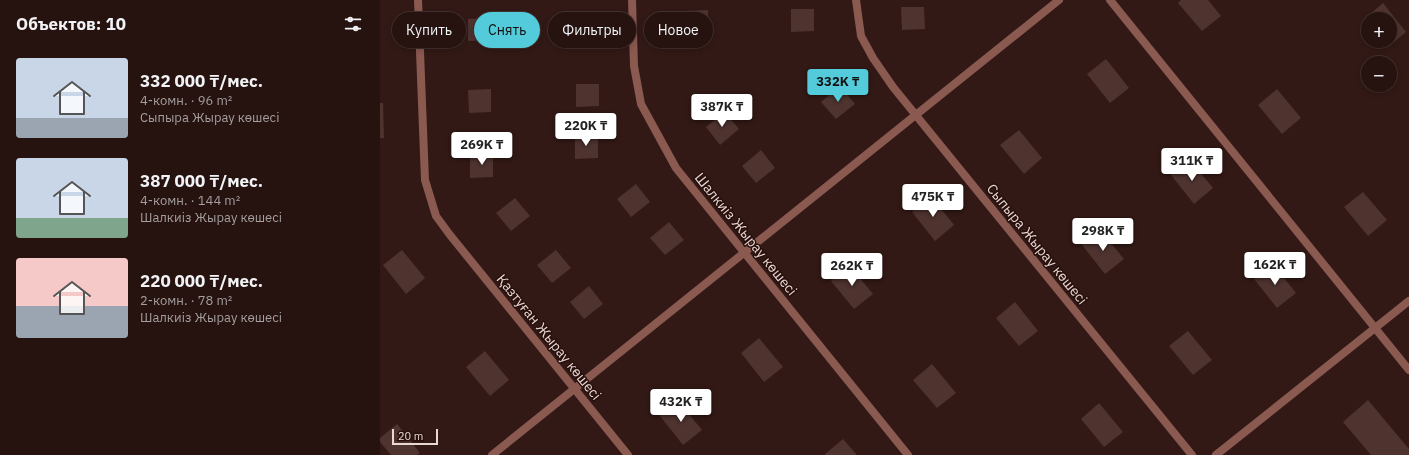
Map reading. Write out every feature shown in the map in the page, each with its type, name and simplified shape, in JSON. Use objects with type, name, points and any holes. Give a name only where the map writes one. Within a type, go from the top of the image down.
[{"type":"street","name":"Қазтуған Жырау көшесі","points":[[418,0],[425,180],[436,216],[628,455]]},
{"type":"street","name":"Шалкиіз Жырау көшесі","points":[[632,0],[634,66],[641,104],[676,168],[908,455]]},
{"type":"street","name":"Сыпыра Жырау көшесі","points":[[856,0],[861,36],[873,58],[915,116],[1192,455]]},
{"type":"street","points":[[492,455],[575,390],[1059,0]]},
{"type":"street","points":[[1110,0],[1409,370]]},
{"type":"street","points":[[1216,455],[1409,301]]},
{"type":"building","points":[[1181,0],[1208,0],[1221,16],[1202,31],[1178,3]]},
{"type":"building","points":[[1383,3],[1390,12],[1372,12]]},
{"type":"building","points":[[901,7],[924,7],[925,29],[902,30]]},
{"type":"building","points":[[791,9],[814,9],[814,31],[791,32]]},
{"type":"building","points":[[708,10],[708,12],[685,12]]},
{"type":"building","points":[[468,19],[474,19],[474,41],[468,41]]},
{"type":"building","points":[[1397,21],[1406,32],[1397,40]]},
{"type":"building","points":[[1106,59],[1129,88],[1110,103],[1087,74]]},
{"type":"building","points":[[576,84],[599,84],[599,106],[576,107]]},
{"type":"building","points":[[840,86],[855,104],[836,119],[821,102]]},
{"type":"building","points":[[491,89],[491,112],[469,113],[468,90]]},
{"type":"building","points":[[1277,89],[1301,118],[1282,134],[1258,105]]},
{"type":"building","points":[[380,103],[383,103],[384,138],[380,138]]},
{"type":"building","points":[[725,112],[739,129],[720,145],[706,127]]},
{"type":"building","points":[[1019,130],[1042,158],[1024,174],[1000,145]]},
{"type":"building","points":[[575,136],[598,136],[598,158],[575,159]]},
{"type":"building","points":[[761,150],[775,168],[756,183],[742,166]]},
{"type":"building","points":[[493,155],[493,177],[470,178],[470,156]]},
{"type":"building","points":[[1190,160],[1213,188],[1194,204],[1171,175]]},
{"type":"building","points":[[636,184],[650,202],[631,217],[617,199]]},
{"type":"building","points":[[1363,192],[1387,220],[1368,236],[1344,207]]},
{"type":"building","points":[[931,196],[954,225],[935,241],[912,212]]},
{"type":"building","points":[[515,198],[530,216],[511,231],[496,213]]},
{"type":"building","points":[[669,222],[684,240],[665,255],[650,238]]},
{"type":"building","points":[[1100,230],[1124,259],[1105,274],[1082,245]]},
{"type":"building","points":[[402,250],[425,278],[406,294],[383,265]]},
{"type":"building","points":[[556,250],[571,268],[552,283],[537,265]]},
{"type":"building","points":[[1273,264],[1296,293],[1277,308],[1254,279]]},
{"type":"building","points":[[849,265],[873,294],[854,309],[831,281]]},
{"type":"building","points":[[589,286],[603,304],[584,319],[570,302]]},
{"type":"building","points":[[1015,302],[1038,331],[1019,346],[996,318]]},
{"type":"building","points":[[1188,331],[1212,360],[1193,375],[1169,346]]},
{"type":"building","points":[[759,338],[783,367],[764,382],[741,353]]},
{"type":"building","points":[[485,351],[509,380],[490,396],[466,367]]},
{"type":"building","points":[[932,364],[956,393],[937,408],[913,380]]},
{"type":"building","points":[[1368,400],[1409,449],[1409,455],[1371,455],[1343,422]]},
{"type":"building","points":[[678,401],[702,430],[683,445],[660,416]]},
{"type":"building","points":[[1099,403],[1123,432],[1104,447],[1081,419]]},
{"type":"building","points":[[397,424],[420,453],[417,455],[391,455],[380,442],[380,438]]},
{"type":"building","points":[[843,439],[857,455],[825,455],[825,454]]}]
